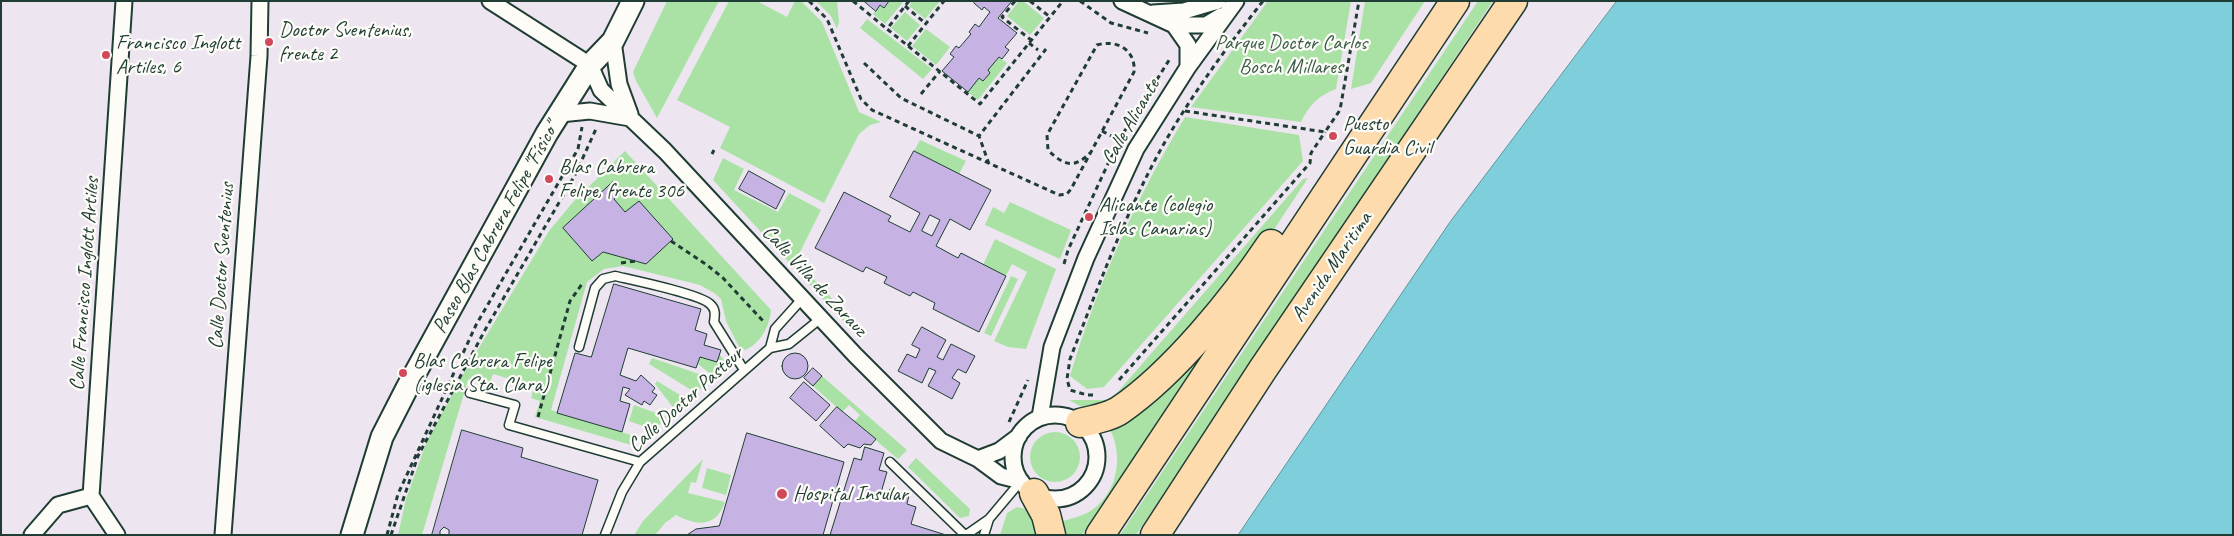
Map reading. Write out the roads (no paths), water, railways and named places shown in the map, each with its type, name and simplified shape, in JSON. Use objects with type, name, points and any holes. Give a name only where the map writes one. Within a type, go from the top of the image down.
[{"type":"highway","points":[[1100,535],[1455,1]]},
{"type":"highway","name":"Avenida Maritima","points":[[1155,535],[1263,369],[1513,1]]},
{"type":"highway","points":[[1080,423],[1118,412],[1158,379],[1200,335],[1255,268],[1302,198],[1363,118],[1407,73]]},
{"type":"highway","points":[[1028,487],[1046,515],[1051,535]]},
{"type":"street","name":"Calle Francisco Inglott Artiles","points":[[92,496],[124,1]]},
{"type":"street","name":"Calle Doctor Sventenius","points":[[223,535],[259,56],[260,1]]},
{"type":"street","points":[[490,1],[590,66]]},
{"type":"street","name":"Paseo Blas Cabrera Felipe \"Físico\"","points":[[352,535],[382,437],[407,388],[560,114],[590,66],[614,41],[634,1]]},
{"type":"street","points":[[1122,1],[1174,24],[1207,33],[1204,18],[1200,15],[1184,11]]},
{"type":"street","points":[[1148,13],[1184,11],[1227,5]]},
{"type":"street","name":"Calle Alicante","points":[[1040,417],[1052,347],[1086,258],[1136,149],[1188,68],[1207,33],[1227,5]]},
{"type":"street","points":[[1174,24],[1188,45],[1188,68]]},
{"type":"street","name":"Calle Villa de Zarauz","points":[[614,41],[619,84],[631,118]]},
{"type":"street","name":"Calle Villa de Zarauz","points":[[590,66],[600,90],[665,151],[820,319],[941,441],[978,459],[1001,476],[1028,487]]},
{"type":"street","points":[[560,114],[590,111],[631,118]]},
{"type":"street","points":[[978,459],[999,451],[1018,436],[1028,424],[1040,417],[1054,415],[1068,417],[1080,423],[1090,433],[1096,446],[1097,460],[1094,474],[1086,485],[1075,494],[1062,498],[1048,498],[1028,487],[1015,471],[1014,447],[1018,436]]},
{"type":"street","points":[[32,535],[58,505],[92,496],[117,535]]},
{"type":"lane","points":[[579,347],[595,288],[603,279],[615,276],[695,297],[711,304],[716,312],[714,322],[744,370]]},
{"type":"lane","name":"Calle Doctor Pasteur","points":[[605,535],[622,492],[640,462],[770,348],[775,329],[802,299]]},
{"type":"lane","points":[[770,348],[789,344],[820,319]]},
{"type":"lane","points":[[470,393],[515,406],[509,425],[640,462]]},
{"type":"lane","points":[[890,462],[966,535],[1028,487]]},
{"type":"lane","points":[[984,535],[989,519]]},
{"type":"water","points":[[1617,1],[2233,1],[2233,535],[1238,535],[1450,222]]},
{"type":"place","name":"Doctor Sventenius, frente 2","points":[[269,42]]},
{"type":"place","name":"Francisco Inglott Artiles, 6","points":[[106,55]]},
{"type":"place","name":"Puesto Guardia Civil","points":[[1333,136]]},
{"type":"place","name":"Blas Cabrera Felipe, frente 306","points":[[549,179]]},
{"type":"place","name":"Alicante (colegio Islas Canarias)","points":[[1089,217]]},
{"type":"place","name":"Blas Cabrera Felipe (iglesia Sta. Clara)","points":[[403,373]]},
{"type":"place","name":"Hospital Insular","points":[[782,494]]},
{"type":"park label","name":"Parque Doctor Carlos Bosch Millares","points":[[1291,55]]}]
